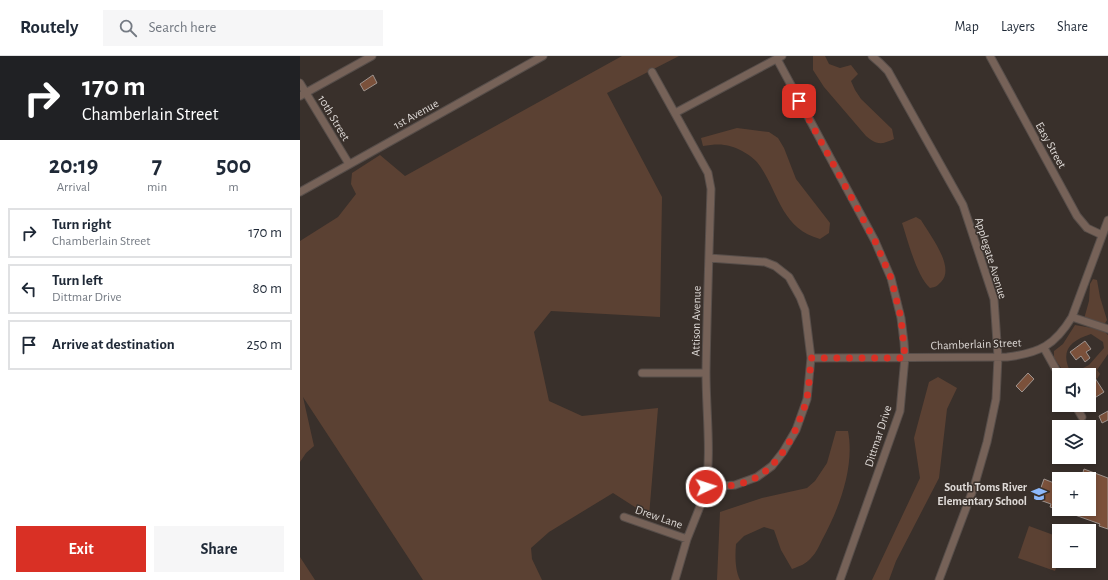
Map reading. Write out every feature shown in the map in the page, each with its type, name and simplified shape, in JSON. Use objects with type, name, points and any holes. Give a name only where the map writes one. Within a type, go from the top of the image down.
[{"type":"street","points":[[303,94],[372,56]]},
{"type":"street","name":"1st Avenue","points":[[300,192],[543,56]]},
{"type":"street","name":"Applegate Avenue","points":[[872,56],[888,71],[963,205],[977,243],[994,299],[998,357],[996,399],[987,442],[974,487],[939,580]]},
{"type":"street","name":"Easy Street","points":[[990,56],[1077,216],[1087,228],[1102,235]]},
{"type":"street","points":[[675,114],[779,57]]},
{"type":"street","name":"Dittmar Drive","points":[[779,57],[875,241],[891,278],[901,318],[905,358],[900,411],[840,580]]},
{"type":"street","name":"Attison Avenue","points":[[652,72],[708,174],[711,189],[706,373],[708,468],[705,494],[687,539],[675,580]]},
{"type":"street","name":"10th Street","points":[[300,83],[303,94],[349,164]]},
{"type":"street","name":"Chamberlain Street","points":[[811,358],[998,357],[1028,354],[1044,348],[1055,340],[1072,317],[1108,220]]},
{"type":"street","points":[[706,487],[735,485],[757,477],[772,466],[780,457],[796,430],[807,399],[811,358],[805,310],[789,277],[775,266],[765,262],[709,258]]},
{"type":"street","points":[[1072,317],[1108,329]]},
{"type":"street","points":[[1044,348],[1055,368]]},
{"type":"street","points":[[642,373],[706,373]]},
{"type":"street","points":[[1079,412],[1082,417]]},
{"type":"street","name":"Drew Lane","points":[[624,517],[687,539]]},
{"type":"shaded area","points":[[622,56],[679,56],[607,93],[662,197],[660,317],[551,311],[534,332],[549,401],[582,416],[658,408],[649,516],[613,493],[549,532],[531,548],[532,559],[542,580],[423,580],[303,397],[314,446],[306,453],[300,462],[300,241],[338,217],[356,194],[351,184],[352,173],[380,155],[405,176]]},
{"type":"shaded area","points":[[813,56],[825,56],[829,64],[840,68],[851,65],[858,74],[851,81],[855,90],[861,99],[892,129],[894,139],[879,143],[866,136],[824,87],[813,70]]},
{"type":"shaded area","points":[[737,128],[769,132],[778,138],[784,148],[796,179],[830,223],[829,233],[820,239],[807,234],[797,227],[789,219],[760,166],[749,155],[739,149],[729,146],[703,146],[701,138]]},
{"type":"shaded area","points":[[916,217],[921,220],[935,242],[943,259],[945,276],[941,282],[932,288],[925,283],[921,276],[910,249],[902,223]]},
{"type":"shaded area","points":[[1093,279],[1097,280],[1100,297],[1107,320],[1104,325],[1084,319],[1089,301],[1090,284]]},
{"type":"shaded area","points":[[1075,325],[1103,330],[1108,335],[1108,354],[1097,370],[1100,374],[1097,379],[1096,368],[1083,368],[1089,365],[1104,348],[1103,342],[1091,334],[1077,340],[1068,348],[1066,354],[1068,368],[1061,368],[1054,358],[1054,351],[1063,344]]},
{"type":"shaded area","points":[[938,377],[957,388],[947,409],[939,478],[896,561],[889,580],[872,580],[920,478],[914,438],[929,382]]},
{"type":"shaded area","points":[[836,431],[848,431],[850,445],[847,473],[840,501],[819,547],[813,556],[805,563],[792,569],[781,550],[774,530],[764,527],[744,536],[736,544],[737,572],[740,580],[717,580],[720,512],[762,498],[807,488],[815,481],[827,463]]},
{"type":"shaded area","points":[[1029,526],[1052,534],[1052,568],[1056,568],[1055,571],[1018,558]]},
{"type":"shaded area","points":[[300,557],[315,580],[300,580]]},
{"type":"building","points":[[373,75],[377,83],[364,91],[360,84]]},
{"type":"building","points":[[1085,341],[1091,349],[1086,352],[1090,358],[1085,362],[1081,356],[1076,360],[1070,352]]},
{"type":"building","points":[[1028,373],[1034,379],[1022,392],[1016,386]]},
{"type":"building","points":[[1096,380],[1104,392],[1096,397]]},
{"type":"building","points":[[1108,411],[1108,420],[1102,423],[1099,416]]},
{"type":"building","points":[[1084,469],[1092,472],[1083,472]]},
{"type":"building","points":[[1096,474],[1108,478],[1108,529],[1099,526],[1100,524],[1078,516],[1096,516]]},
{"type":"building","points":[[1044,479],[1052,482],[1052,508],[1050,507],[1051,504],[1037,499]]},
{"type":"place","name":"South Toms River Elementary School","points":[[1039,494]]},
{"type":"route","points":[[706,487],[735,485],[757,477],[772,466],[778,459],[796,430],[807,399],[811,358],[905,358],[901,318],[891,278],[875,241],[799,101]]}]
